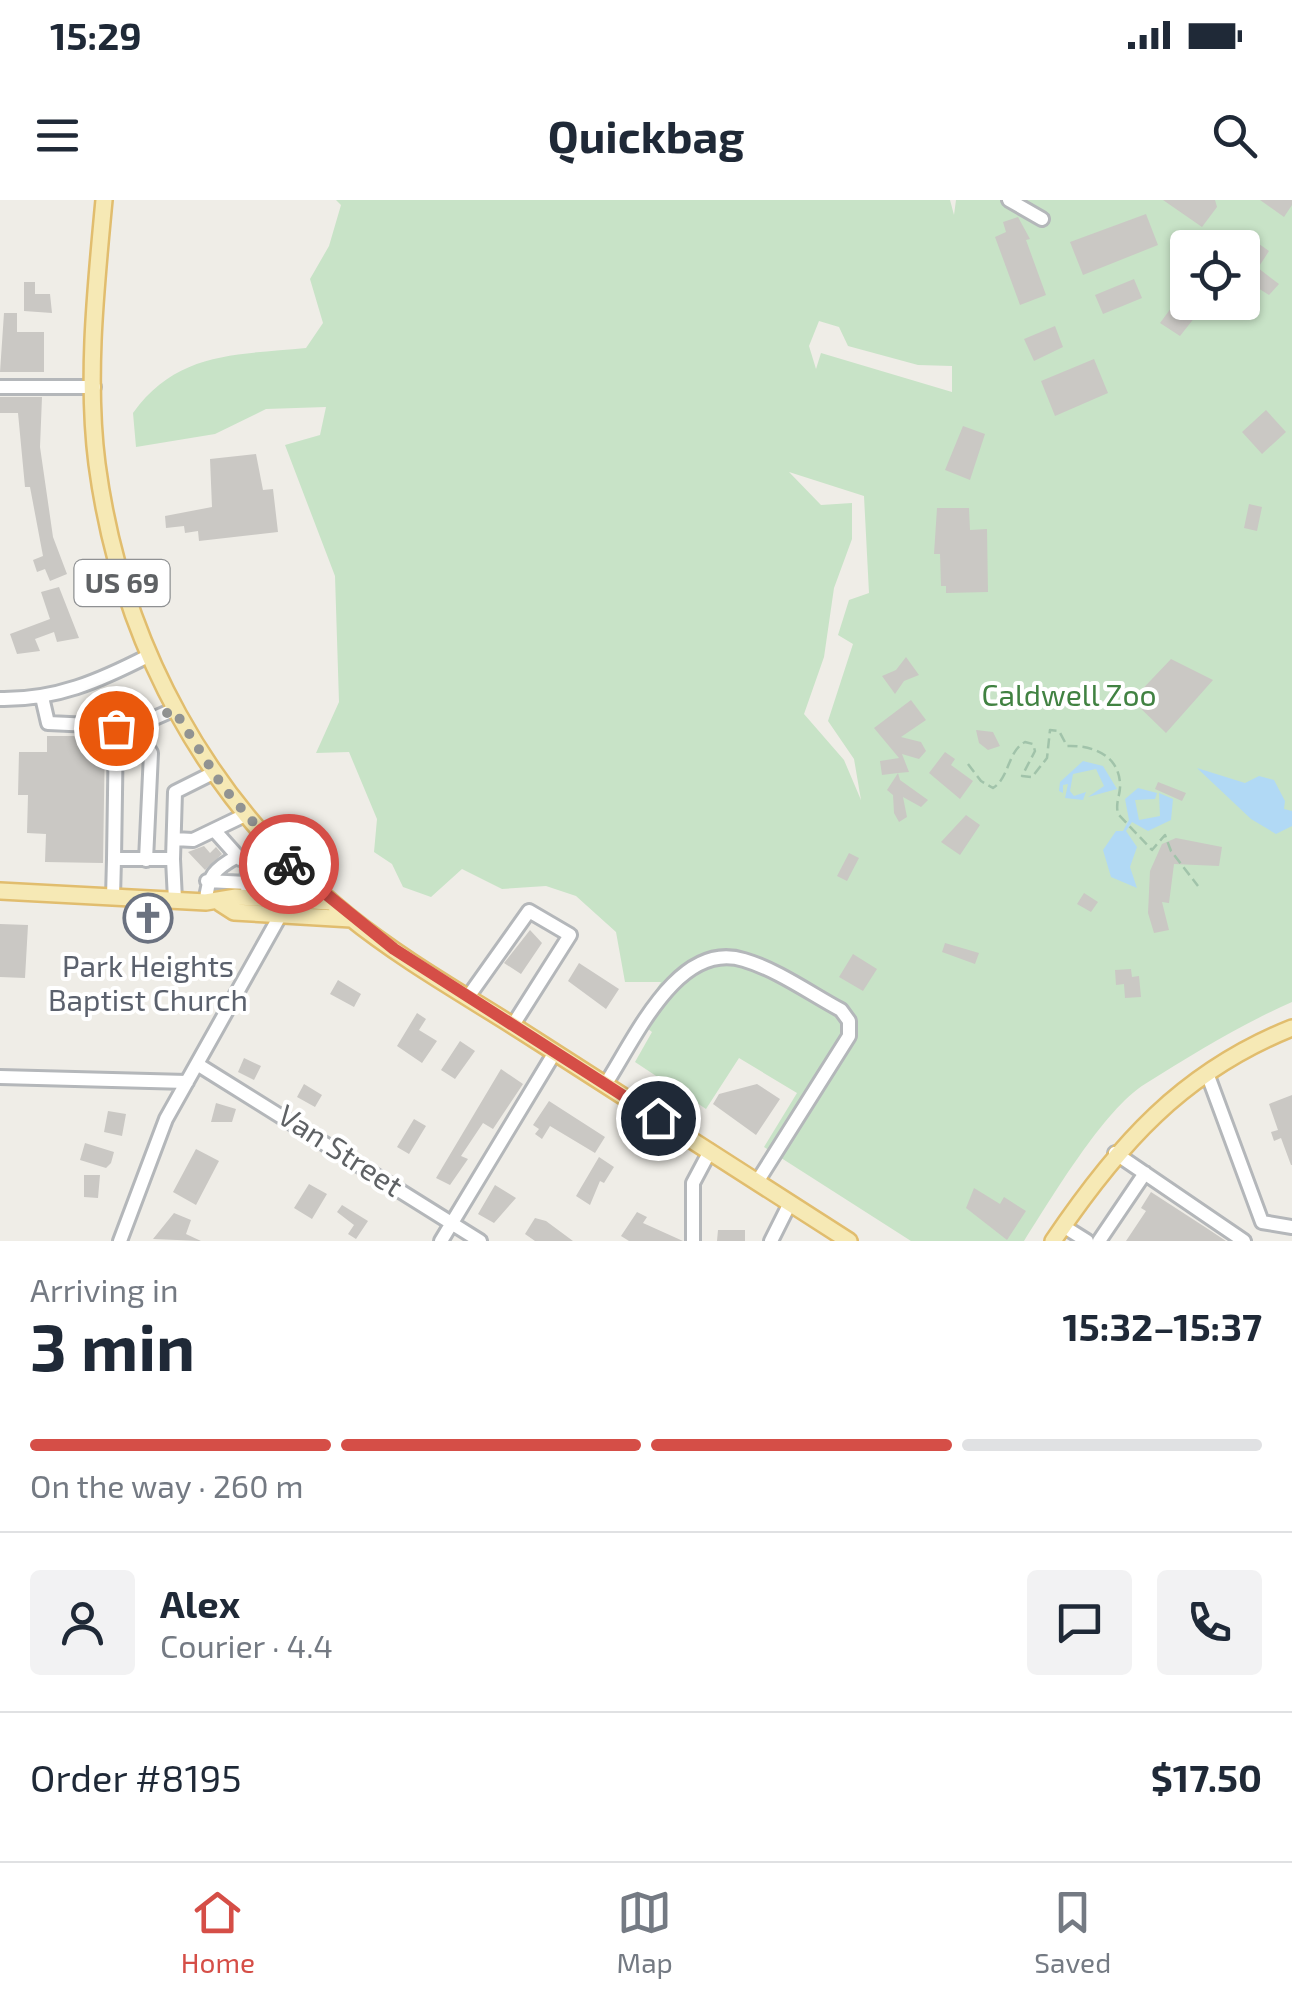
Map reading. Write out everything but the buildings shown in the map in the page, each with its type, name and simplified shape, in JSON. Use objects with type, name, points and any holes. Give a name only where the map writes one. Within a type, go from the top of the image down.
[{"type":"main road","name":"US 69","points":[[104,200],[94,386],[97,461],[106,516],[127,600],[148,656],[174,710],[213,773],[271,846],[352,919],[849,1241]]},
{"type":"main road","points":[[213,903],[247,890],[331,902]]},
{"type":"main road","points":[[0,891],[213,903],[234,912],[352,919]]},
{"type":"main road","points":[[1053,1241],[1115,1153],[1207,1072],[1292,1028]]},
{"type":"street","points":[[1008,200],[1042,219]]},
{"type":"street","points":[[0,387],[94,386]]},
{"type":"street","points":[[0,699],[42,697],[80,689],[148,656]]},
{"type":"street","points":[[42,697],[48,723],[134,727],[174,710]]},
{"type":"street","points":[[134,727],[151,753],[146,860]]},
{"type":"street","points":[[114,897],[116,728]]},
{"type":"street","points":[[148,789],[175,792],[213,773]]},
{"type":"street","points":[[174,900],[175,792]]},
{"type":"street","points":[[174,839],[193,840],[244,815]]},
{"type":"street","points":[[206,881],[247,890],[248,867],[216,830]]},
{"type":"street","points":[[248,867],[271,846]]},
{"type":"street","points":[[206,881],[220,865],[238,856]]},
{"type":"street","points":[[114,858],[173,859]]},
{"type":"street","points":[[206,881],[213,903]]},
{"type":"street","points":[[468,997],[529,911],[570,935],[513,1026]]},
{"type":"street","points":[[120,1241],[145,1166],[281,914]]},
{"type":"street","points":[[605,1085],[686,968],[720,956],[748,961],[846,1015],[849,1036],[757,1182]]},
{"type":"street","points":[[441,1241],[554,1052]]},
{"type":"street","name":"Van Street","points":[[197,1064],[480,1241]]},
{"type":"street","points":[[1207,1072],[1262,1222],[1292,1227]]},
{"type":"street","points":[[0,1077],[187,1082]]},
{"type":"street","points":[[693,1241],[693,1183],[710,1151]]},
{"type":"street","points":[[1115,1153],[1244,1241]]},
{"type":"street","points":[[1099,1241],[1144,1173]]},
{"type":"street","points":[[771,1241],[790,1204]]},
{"type":"street","points":[[1064,1226],[1087,1241]]},
{"type":"path","points":[[968,764],[980,781],[993,788],[1003,779],[1016,748],[1028,742],[1034,747],[1033,756],[1021,770],[1025,778],[1032,777],[1047,758],[1048,732],[1057,729],[1067,746],[1088,746],[1112,762],[1121,787],[1115,802],[1126,822],[1152,850],[1165,835],[1171,851],[1198,886]]},
{"type":"green space","name":"Caldwell Zoo","points":[[336,200],[950,200],[954,215],[956,200],[1292,200],[1292,1002],[1217,1040],[1129,1096],[1079,1156],[1024,1241],[911,1241],[764,1147],[797,1093],[739,1058],[706,1109],[635,1062],[652,1032],[637,1020],[661,982],[625,982],[616,932],[576,896],[546,886],[502,889],[462,869],[431,897],[403,887],[392,864],[374,852],[377,819],[349,752],[316,753],[339,702],[335,576],[285,445],[320,435],[326,407],[266,409],[215,434],[136,447],[133,413],[169,378],[210,360],[306,348],[323,323],[310,279],[329,246],[341,205]],"holes":[[[819,321],[839,327],[848,346],[918,365],[952,366],[952,392],[821,353],[816,369],[809,346]],[[789,472],[864,496],[869,593],[849,600],[838,635],[853,644],[828,721],[854,759],[861,800],[844,760],[804,714],[824,657],[834,588],[852,539],[852,503],[821,505]]]},
{"type":"water","points":[[1083,761],[1103,766],[1117,789],[1088,797],[1104,786],[1096,769],[1073,774],[1070,791],[1074,796],[1086,792],[1083,800],[1065,798],[1068,784],[1063,785],[1063,793],[1059,791],[1060,782]]},
{"type":"water","points":[[1197,768],[1245,783],[1259,776],[1274,780],[1285,801],[1284,809],[1292,811],[1292,826],[1276,834],[1251,819]]},
{"type":"water","points":[[1138,788],[1157,793],[1155,799],[1135,800],[1139,820],[1160,816],[1159,793],[1173,799],[1171,820],[1148,831],[1132,822],[1126,831],[1137,847],[1130,867],[1137,888],[1111,877],[1103,850],[1116,831],[1123,831],[1129,820],[1125,799]]},
{"type":"way so far","points":[[116,728],[134,727],[174,710],[223,787],[289,864]]},
{"type":"place","name":"Park Heights Baptist Church","points":[[148,918]]},
{"type":"route","points":[[289,864],[352,919],[394,949],[658,1118]]}]
